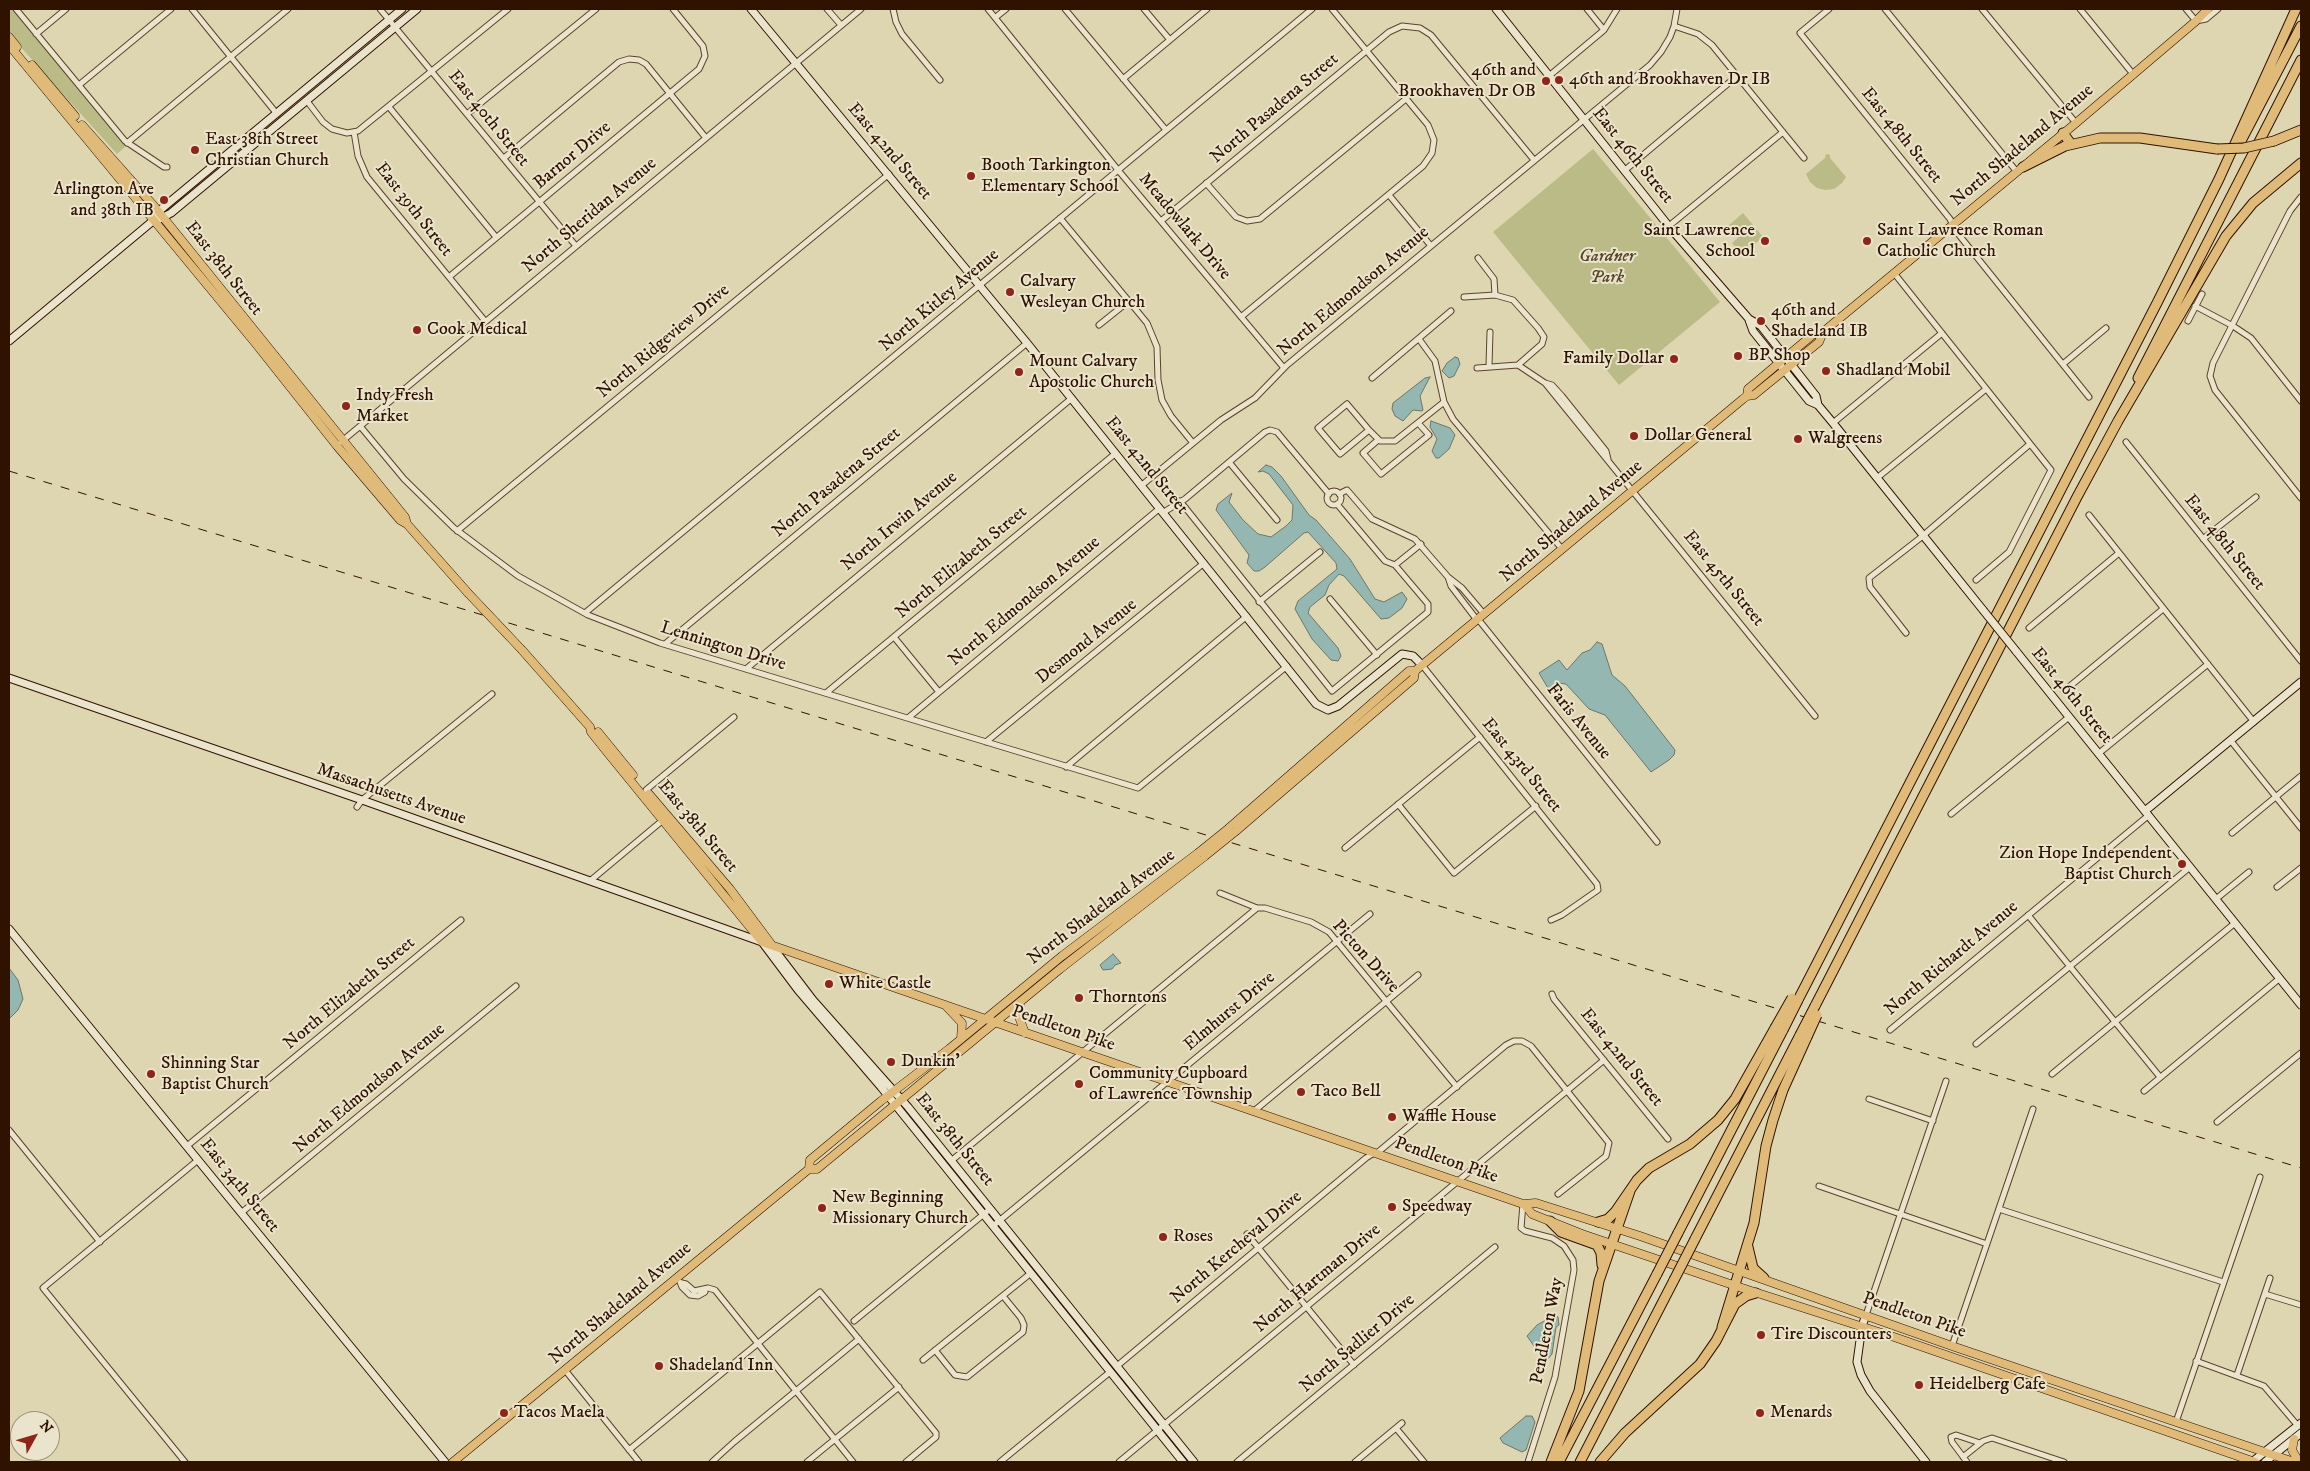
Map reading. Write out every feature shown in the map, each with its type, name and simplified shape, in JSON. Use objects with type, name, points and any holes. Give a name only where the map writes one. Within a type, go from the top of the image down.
[{"type":"highway","points":[[1560,1462],[1678,1233],[1779,1029],[1814,967],[2219,179],[2296,9]]},
{"type":"highway","points":[[2219,179],[2248,130],[2301,26]]},
{"type":"highway","points":[[2118,421],[2142,369],[2301,60]]},
{"type":"highway","points":[[2020,169],[2051,152],[2071,144],[2100,138],[2126,137],[2217,149],[2248,148],[2274,141],[2301,130]]},
{"type":"highway","points":[[2063,133],[2071,144]]},
{"type":"highway","points":[[1580,1462],[1695,1239],[1804,1036],[1849,942],[2077,497],[2118,421],[2226,236],[2254,203],[2301,163]]},
{"type":"highway","points":[[1598,1222],[1608,1218],[1615,1212],[1649,1168],[1690,1144],[1718,1120],[1735,1099],[1779,1029]]},
{"type":"highway","points":[[1722,1327],[1748,1244],[1757,1207],[1765,1151],[1773,1120],[1804,1036]]},
{"type":"highway","points":[[1551,1462],[1568,1424],[1581,1383],[1591,1315],[1602,1273],[1630,1191]]},
{"type":"highway","points":[[1550,1221],[1561,1232],[1590,1242],[1598,1247],[1602,1259],[1602,1273]]},
{"type":"highway","points":[[1748,1244],[1753,1268],[1764,1278]]},
{"type":"highway","points":[[1600,1462],[1625,1433],[1695,1370],[1712,1347],[1734,1304],[1744,1296],[1756,1293]]},
{"type":"main road","points":[[9,341],[154,220],[158,212],[402,9]]},
{"type":"main road","points":[[154,220],[164,219],[417,9]]},
{"type":"main road","name":"East 42nd Street","points":[[751,9],[1072,398],[1316,704],[1328,710],[1338,706],[1402,654],[1413,656],[1422,665]]},
{"type":"main road","name":"East 46th Street","points":[[1496,9],[1669,226],[1749,319],[1760,326],[1809,400],[1818,405],[1833,422],[2301,1005]]},
{"type":"main road","name":"North Shadeland Avenue","points":[[453,1462],[679,1280],[809,1169],[817,1169],[1233,830],[1408,671],[1415,671],[1747,396],[1753,396],[1819,342],[1823,332],[2076,123],[2208,9]]},
{"type":"main road","name":"East 38th Street","points":[[9,37],[81,124],[164,219],[400,520],[407,524],[590,727],[595,737],[762,942],[798,990],[891,1094],[901,1099],[1194,1462]]},
{"type":"main road","name":"East 38th Street","points":[[9,45],[340,444]]},
{"type":"main road","name":"North Shadeland Avenue","points":[[1747,396],[1748,389],[1782,360],[1816,332],[1823,332]]},
{"type":"main road","name":"Massachusetts Avenue","points":[[9,678],[362,800],[762,942]]},
{"type":"main road","name":"North Richardt Avenue","points":[[2147,813],[2301,682]]},
{"type":"main road","name":"East 38th Street","points":[[590,727],[595,729],[730,889],[813,1000],[891,1094],[894,1105],[1183,1462]]},
{"type":"main road","name":"North Shadeland Avenue","points":[[809,1169],[810,1160],[1075,946],[1201,855]]},
{"type":"main road","name":"East 34th Street","points":[[9,929],[445,1462]]},
{"type":"main road","name":"Pendleton Pike","points":[[762,942],[1523,1204],[1536,1203],[1618,1228],[1952,1346],[2294,1462]]},
{"type":"main road","points":[[1020,1002],[1019,1017],[1025,1033]]},
{"type":"main road","points":[[945,1004],[961,1021],[963,1032],[961,1039]]},
{"type":"main road","name":"Pendleton Pike","points":[[1523,1204],[1532,1214],[1612,1243],[1734,1286],[1862,1326],[2253,1462]]},
{"type":"main road","points":[[1866,1315],[1862,1326],[1857,1362],[1861,1375],[1870,1391],[1926,1462]]},
{"type":"main road","points":[[2253,1462],[2300,1424]]},
{"type":"main road","points":[[2265,1462],[2301,1433]]},
{"type":"main road","points":[[2294,1439],[2292,1450],[2300,1462]]},
{"type":"main road","points":[[2228,1453],[2234,1462]]},
{"type":"street","points":[[16,9],[127,143],[164,167],[167,167]]},
{"type":"street","points":[[36,34],[66,9]]},
{"type":"street","points":[[79,85],[171,9]]},
{"type":"street","points":[[192,9],[277,114]]},
{"type":"street","points":[[127,143],[288,9]]},
{"type":"street","name":"East 40th Street","points":[[380,9],[576,246]]},
{"type":"street","points":[[307,100],[323,122],[330,128],[343,132],[354,132],[366,126],[508,9]]},
{"type":"street","points":[[467,114],[596,9]]},
{"type":"street","name":"Barnor Drive","points":[[449,277],[699,69],[704,60],[702,44],[673,9]]},
{"type":"street","points":[[827,9],[841,26]]},
{"type":"street","name":"North Sheridan Avenue","points":[[340,444],[861,9]]},
{"type":"street","points":[[893,9],[896,22],[902,34],[940,80]]},
{"type":"street","name":"Meadowlark Drive","points":[[988,9],[1118,170],[1284,368]]},
{"type":"street","points":[[996,18],[1006,9]]},
{"type":"street","points":[[1065,9],[1166,130]]},
{"type":"street","points":[[1144,9],[1170,40]]},
{"type":"street","points":[[1123,79],[1207,9]]},
{"type":"street","name":"North Kitley Avenue","points":[[584,613],[1312,9]]},
{"type":"street","points":[[1241,317],[1389,195],[1426,163],[1432,154],[1434,144],[1430,127],[1332,9]]},
{"type":"street","points":[[1587,9],[1604,30]]},
{"type":"street","points":[[1549,76],[1604,30],[1617,9]]},
{"type":"street","name":"North Edmondson Avenue","points":[[1142,485],[1221,420],[1255,398],[1284,368],[1654,61],[1666,45],[1674,26],[1677,9]]},
{"type":"street","name":"East 48th Street","points":[[1830,9],[1800,33],[1950,219],[2089,398]]},
{"type":"street","points":[[1885,9],[2020,169]]},
{"type":"street","points":[[1982,9],[2076,123]]},
{"type":"street","points":[[2080,9],[2133,74]]},
{"type":"street","points":[[2186,9],[2196,21]]},
{"type":"street","name":"North Shadeland Avenue","points":[[2196,21],[2206,18],[2218,9]]},
{"type":"street","name":"North Pasadena Street","points":[[1161,221],[1394,29],[1411,26],[1422,29],[1431,35],[1534,160]]},
{"type":"street","points":[[1674,26],[1689,30],[1707,40],[1804,158]]},
{"type":"street","points":[[504,158],[620,62],[629,59],[639,60],[646,64],[706,138]]},
{"type":"street","points":[[1624,171],[1737,76]]},
{"type":"street","points":[[1206,183],[1236,217],[1247,221],[1260,219],[1407,98]]},
{"type":"street","points":[[389,107],[496,237]]},
{"type":"street","name":"East 39th Street","points":[[354,132],[357,152],[367,177],[485,321]]},
{"type":"street","points":[[1669,226],[1783,132]]},
{"type":"street","name":"North Ridgeview Drive","points":[[457,531],[888,174]]},
{"type":"street","points":[[1389,195],[1431,246]]},
{"type":"street","points":[[2301,197],[2290,211],[2232,325],[2213,363],[2210,376],[2215,390],[2301,498]]},
{"type":"street","points":[[1060,218],[1147,323],[1156,343],[1159,360],[1159,387],[1165,406],[1193,443]]},
{"type":"street","points":[[1478,258],[1493,276],[1494,296]]},
{"type":"street","points":[[1894,273],[2051,470],[2009,552],[1976,580]]},
{"type":"street","points":[[2188,320],[2202,294]]},
{"type":"street","points":[[1464,297],[1494,296],[1514,300],[1543,335],[1542,344],[1518,365],[1477,368]]},
{"type":"street","points":[[1099,325],[1129,301]]},
{"type":"street","points":[[2196,306],[2232,325],[2251,338],[2301,401]]},
{"type":"street","points":[[1372,378],[1451,311]]},
{"type":"street","points":[[2063,364],[2106,328]]},
{"type":"street","points":[[1489,366],[1490,332]]},
{"type":"street","points":[[1833,422],[1942,333]]},
{"type":"street","points":[[1418,338],[1435,361],[1444,402],[1453,419],[1562,549]]},
{"type":"street","name":"North Pasadena Street","points":[[665,644],[1027,343]]},
{"type":"street","name":"East 45th Street","points":[[1518,365],[1545,383],[1552,385],[1562,396],[1606,451],[1608,460],[1815,716]]},
{"type":"street","points":[[1877,478],[1986,389]]},
{"type":"street","name":"North Irwin Avenue","points":[[746,669],[1072,398]]},
{"type":"street","points":[[1369,430],[1340,454],[1318,428],[1347,404],[1378,440],[1389,443],[1398,441],[1444,402]]},
{"type":"street","points":[[1378,440],[1363,453],[1381,474],[1429,436],[1419,424]]},
{"type":"street","name":"Lennington Drive","points":[[360,426],[404,479],[437,514],[457,531],[518,576],[584,613],[665,644],[1138,788],[1287,666]]},
{"type":"street","name":"North Edmondson Avenue","points":[[908,718],[1162,510],[1180,501],[1265,432],[1271,430],[1278,432],[1329,494]]},
{"type":"street","name":"East 48th Street","points":[[2126,442],[2301,661]]},
{"type":"street","points":[[1906,633],[1870,587],[1868,580],[1872,574],[1923,534],[2030,444]]},
{"type":"street","name":"North Elizabeth Street","points":[[826,693],[1116,453]]},
{"type":"street","points":[[1229,462],[1277,520]]},
{"type":"street","name":"Faris Avenue","points":[[1329,494],[1334,491],[1339,494],[1347,490],[1372,519],[1408,534],[1420,544],[1448,577],[1462,588],[1479,618]]},
{"type":"street","points":[[1329,494],[1329,502],[1337,504],[1385,561],[1395,565],[1428,604],[1429,609],[1426,615],[1377,655],[1330,599]]},
{"type":"street","points":[[1337,504],[1340,500],[1339,494]]},
{"type":"street","points":[[2204,539],[2256,497]]},
{"type":"street","name":"East 42nd Street","points":[[1180,501],[1332,691],[1377,655]]},
{"type":"street","points":[[2089,515],[2254,722]]},
{"type":"street","points":[[1395,565],[1420,544]]},
{"type":"street","points":[[1259,602],[1320,552]]},
{"type":"street","points":[[2029,628],[2119,553]]},
{"type":"street","name":"Desmond Avenue","points":[[986,742],[1204,563]]},
{"type":"street","name":"Faris Avenue","points":[[1448,577],[1451,586],[1479,618],[1657,842]]},
{"type":"street","points":[[2064,691],[2163,609]]},
{"type":"street","points":[[1066,767],[1247,616]]},
{"type":"street","points":[[894,637],[939,692]]},
{"type":"street","points":[[2098,754],[2208,664]]},
{"type":"street","name":"East 43rd Street","points":[[1422,665],[1597,884],[1598,890],[1562,915],[1551,920]]},
{"type":"street","points":[[357,808],[362,800],[492,694]]},
{"type":"street","points":[[646,790],[734,717]]},
{"type":"street","points":[[1951,814],[2069,717]]},
{"type":"street","points":[[1345,848],[1480,737]]},
{"type":"street","points":[[2231,741],[2301,828]]},
{"type":"street","points":[[2232,833],[2301,776]]},
{"type":"street","points":[[1398,804],[1454,873],[1536,806]]},
{"type":"street","name":"North Richardt Avenue","points":[[1890,1030],[2147,813]]},
{"type":"street","points":[[590,881],[664,820]]},
{"type":"street","points":[[1976,1044],[2190,867]]},
{"type":"street","points":[[2277,887],[2301,868]]},
{"type":"street","points":[[2216,899],[2249,872]]},
{"type":"street","name":"Picton Drive","points":[[1220,893],[1257,908],[1265,908],[1312,922],[1325,929],[1337,941],[1457,1087]]},
{"type":"street","points":[[951,1161],[1257,908]]},
{"type":"street","name":"Elmhurst Drive","points":[[993,1226],[1370,914]]},
{"type":"street","points":[[2028,915],[2160,1077]]},
{"type":"street","name":"North Elizabeth Street","points":[[187,1146],[461,920]]},
{"type":"street","points":[[2052,1074],[2235,923]]},
{"type":"street","points":[[1254,1111],[1418,975]]},
{"type":"street","points":[[2144,1091],[2280,978]]},
{"type":"street","name":"North Edmondson Avenue","points":[[241,1213],[516,986]]},
{"type":"street","name":"East 42nd Street","points":[[1552,994],[1554,999],[1668,1139]]},
{"type":"street","points":[[1457,1087],[1508,1044],[1516,1041],[1526,1043],[1608,1141],[1609,1148],[1606,1156],[1558,1194]]},
{"type":"street","points":[[2217,1122],[2301,1053]]},
{"type":"street","name":"North Hartman Drive","points":[[1119,1462],[1604,1060]]},
{"type":"street","points":[[1866,1315],[1946,1081]]},
{"type":"street","name":"North Kercheval Drive","points":[[1117,1366],[1366,1158],[1403,1133],[1457,1087]]},
{"type":"street","points":[[1869,1099],[1933,1121]]},
{"type":"street","points":[[1952,1346],[2033,1109]]},
{"type":"street","points":[[9,1130],[100,1242]]},
{"type":"street","points":[[185,1462],[43,1288],[198,1160]]},
{"type":"street","points":[[2176,1422],[2260,1177]]},
{"type":"street","points":[[1819,1186],[1987,1244]]},
{"type":"street","name":"Pendleton Way","points":[[1523,1204],[1520,1223],[1522,1228],[1560,1243],[1571,1255],[1574,1267],[1555,1377],[1528,1462]]},
{"type":"street","points":[[854,1321],[990,1209]]},
{"type":"street","points":[[1999,1209],[2105,1246],[2223,1282]]},
{"type":"street","points":[[1247,1234],[1354,1365]]},
{"type":"street","name":"North Sadlier Drive","points":[[1237,1462],[1495,1247]]},
{"type":"street","points":[[923,1360],[1031,1273]]},
{"type":"street","points":[[2237,1375],[2270,1278]]},
{"type":"street","points":[[679,1280],[682,1287],[692,1296],[700,1295],[705,1289],[711,1288],[715,1290],[853,1462]]},
{"type":"street","points":[[629,1450],[820,1292],[936,1433],[936,1437],[906,1462]]},
{"type":"street","points":[[2265,1294],[2301,1305]]},
{"type":"street","points":[[935,1350],[956,1375],[968,1377],[1023,1332],[1024,1325],[1021,1318],[1002,1296]]},
{"type":"street","points":[[712,1462],[859,1339]]},
{"type":"street","points":[[2196,1361],[2264,1386],[2300,1424]]},
{"type":"street","points":[[565,1370],[639,1462]]},
{"type":"street","points":[[1000,1462],[1110,1372]]},
{"type":"street","points":[[807,1462],[899,1387]]},
{"type":"street","points":[[1355,1462],[1402,1423]]},
{"type":"street","points":[[1396,1428],[1424,1462]]},
{"type":"street","points":[[1967,1462],[1952,1442],[1951,1437],[1956,1434],[1980,1443]]},
{"type":"street","points":[[1963,1457],[1988,1438],[1994,1438],[2064,1462]]},
{"type":"green space","points":[[9,9],[12,9],[126,146],[117,154],[9,34]]},
{"type":"green space","name":"Gardner Park","points":[[1593,149],[1720,302],[1619,385],[1493,232]]},
{"type":"green space","points":[[1826,154],[1830,155],[1830,158],[1846,177],[1834,189],[1825,190],[1817,188],[1810,182],[1806,174],[1825,158]]},
{"type":"green space","points":[[1743,213],[1763,237],[1748,250],[1745,247],[1739,251],[1732,243],[1738,238],[1728,226]]},
{"type":"water","points":[[1455,357],[1458,358],[1460,364],[1454,376],[1449,378],[1442,371],[1447,363]]},
{"type":"water","points":[[1430,377],[1420,396],[1423,410],[1413,410],[1403,421],[1395,416],[1392,409],[1393,403],[1425,378]]},
{"type":"water","points":[[1431,421],[1450,428],[1455,435],[1449,449],[1439,458],[1436,458],[1432,451],[1437,439],[1430,427]]},
{"type":"water","points":[[1266,465],[1272,467],[1281,476],[1309,515],[1316,520],[1350,559],[1375,599],[1384,602],[1402,592],[1407,599],[1402,608],[1389,618],[1381,619],[1344,576],[1339,574],[1329,585],[1325,595],[1310,607],[1308,613],[1338,648],[1341,656],[1338,661],[1331,660],[1312,639],[1295,609],[1298,601],[1337,569],[1336,563],[1308,532],[1304,533],[1265,567],[1259,571],[1254,571],[1247,563],[1249,555],[1216,510],[1218,504],[1232,493],[1229,502],[1243,520],[1258,534],[1271,537],[1286,526],[1292,520],[1293,505],[1269,474],[1263,471],[1258,472]]},
{"type":"water","points":[[1597,642],[1602,644],[1612,675],[1625,686],[1675,750],[1674,755],[1669,760],[1651,772],[1605,715],[1589,709],[1566,684],[1559,683],[1548,688],[1539,673],[1559,660],[1567,670],[1582,653],[1590,650]]},
{"type":"water","points":[[1113,954],[1121,963],[1115,965],[1112,969],[1103,970],[1100,965]]},
{"type":"water","points":[[9,968],[18,980],[23,999],[18,1010],[9,1019]]},
{"type":"water","points":[[1555,1315],[1558,1317],[1559,1325],[1556,1327],[1552,1354],[1547,1360],[1527,1336],[1537,1325]]},
{"type":"water","points":[[1526,1416],[1532,1416],[1535,1422],[1526,1450],[1522,1452],[1503,1443],[1500,1438]]},
{"type":"railway","points":[[9,471],[2301,1168]]},
{"type":"place","name":"46th and Brookhaven Dr IB","points":[[1559,80]]},
{"type":"place","name":"46th and Brookhaven Dr OB","points":[[1546,81]]},
{"type":"place","name":"East 38th Street Christian Church","points":[[195,150]]},
{"type":"place","name":"Booth Tarkington Elementary School","points":[[971,176]]},
{"type":"place","name":"Arlington Ave and 38th IB","points":[[164,200]]},
{"type":"place","name":"Saint Lawrence School","points":[[1765,241]]},
{"type":"place","name":"Saint Lawrence Roman Catholic Church","points":[[1867,241]]},
{"type":"place","name":"Calvary Wesleyan Church","points":[[1010,292]]},
{"type":"place","name":"46th and Shadeland IB","points":[[1761,321]]},
{"type":"place","name":"Cook Medical","points":[[417,330]]},
{"type":"place","name":"BP Shop","points":[[1738,356]]},
{"type":"place","name":"Family Dollar","points":[[1674,359]]},
{"type":"place","name":"Shadland Mobil","points":[[1826,371]]},
{"type":"place","name":"Mount Calvary Apostolic Church","points":[[1019,372]]},
{"type":"place","name":"Indy Fresh Market","points":[[346,406]]},
{"type":"place","name":"Dollar General","points":[[1634,436]]},
{"type":"place","name":"Walgreens","points":[[1798,439]]},
{"type":"place","name":"Zion Hope Independent Baptist Church","points":[[2182,864]]},
{"type":"place","name":"White Castle","points":[[829,984]]},
{"type":"place","name":"Thorntons","points":[[1079,998]]},
{"type":"place","name":"Dunkin'","points":[[891,1062]]},
{"type":"place","name":"Shinning Star Baptist Church","points":[[151,1074]]},
{"type":"place","name":"Community Cupboard of Lawrence Township","points":[[1079,1084]]},
{"type":"place","name":"Taco Bell","points":[[1301,1092]]},
{"type":"place","name":"Waffle House","points":[[1392,1117]]},
{"type":"place","name":"Speedway","points":[[1392,1207]]},
{"type":"place","name":"New Beginning Missionary Church","points":[[822,1208]]},
{"type":"place","name":"Roses","points":[[1163,1237]]},
{"type":"place","name":"Tire Discounters","points":[[1761,1335]]},
{"type":"place","name":"Shadeland Inn","points":[[659,1366]]},
{"type":"place","name":"Heidelberg Cafe","points":[[1919,1385]]},
{"type":"place","name":"Tacos Maela","points":[[504,1413]]},
{"type":"place","name":"Menards","points":[[1760,1413]]}]
